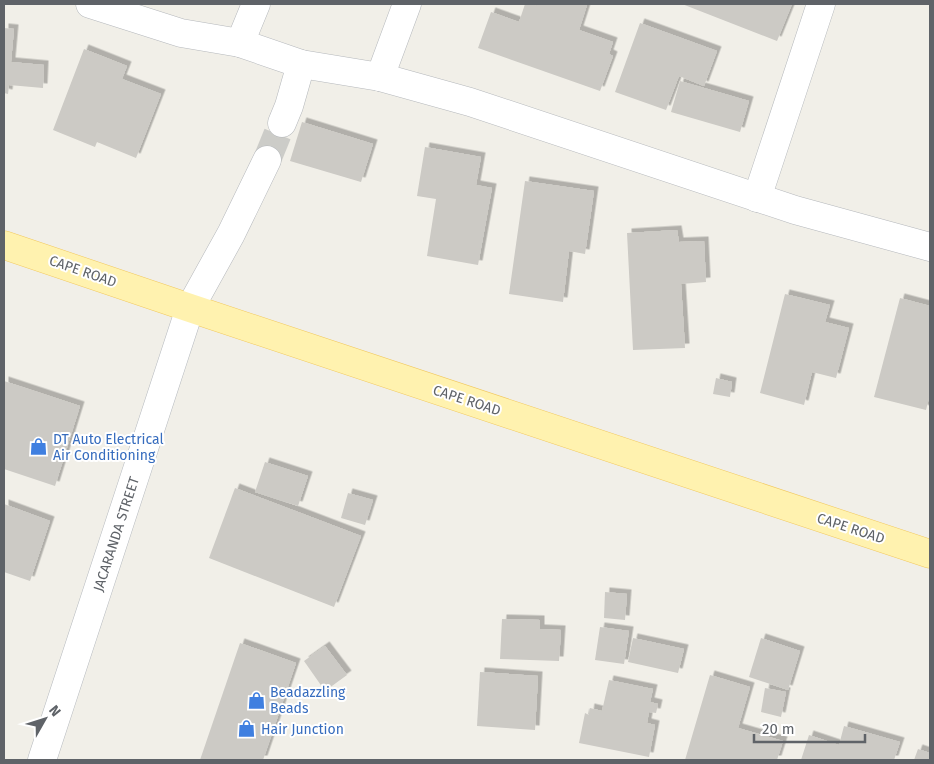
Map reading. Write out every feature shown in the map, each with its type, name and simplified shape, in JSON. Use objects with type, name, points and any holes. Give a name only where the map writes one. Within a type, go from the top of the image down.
[{"type":"main road","name":"CAPE ROAD","points":[[4,245],[930,554]]},
{"type":"street","points":[[90,4],[181,33],[240,43],[301,64],[380,76],[470,102],[756,198],[930,247]]},
{"type":"street","points":[[240,43],[256,4]]},
{"type":"street","points":[[380,76],[407,4]]},
{"type":"street","points":[[756,198],[821,4]]},
{"type":"street","points":[[282,123],[301,64]]},
{"type":"street","name":"JACARANDA STREET","points":[[42,760],[190,308],[231,234],[267,160]]},
{"type":"building","points":[[525,4],[537,6],[538,4],[587,5],[579,30],[613,42],[609,54],[613,56],[600,91],[478,48],[491,12],[519,22]]},
{"type":"building","points":[[682,4],[792,4],[777,41]]},
{"type":"building","points":[[640,23],[717,51],[704,86],[679,76],[666,110],[615,92]]},
{"type":"building","points":[[4,28],[14,29],[11,62],[44,65],[43,88],[9,85],[8,94],[4,93]]},
{"type":"building","points":[[84,49],[127,66],[122,79],[161,94],[136,158],[97,142],[95,147],[53,130]]},
{"type":"building","points":[[680,81],[749,101],[740,132],[671,112]]},
{"type":"building","points":[[302,122],[373,144],[361,182],[290,161]]},
{"type":"building","points":[[425,147],[481,157],[476,185],[492,188],[478,265],[427,256],[436,199],[417,196]]},
{"type":"building","points":[[525,181],[594,191],[585,254],[569,251],[563,302],[509,294]]},
{"type":"building","points":[[677,230],[679,242],[704,241],[706,282],[681,284],[685,348],[633,350],[627,233]]},
{"type":"building","points":[[785,294],[830,305],[825,322],[849,328],[836,378],[812,372],[804,405],[760,393]]},
{"type":"building","points":[[900,298],[930,306],[930,393],[926,410],[874,397]]},
{"type":"building","points":[[716,378],[732,382],[730,397],[713,394]]},
{"type":"building","points":[[4,381],[80,406],[55,486],[4,469]]},
{"type":"building","points":[[265,462],[308,476],[298,506],[255,492]]},
{"type":"building","points":[[235,488],[361,536],[334,607],[209,558]]},
{"type":"building","points":[[348,493],[373,500],[365,525],[341,518]]},
{"type":"building","points":[[4,504],[50,521],[30,581],[4,572]]},
{"type":"building","points":[[605,592],[627,594],[625,620],[604,618]]},
{"type":"building","points":[[502,619],[540,620],[540,629],[561,630],[559,661],[500,659]]},
{"type":"building","points":[[600,627],[629,631],[624,664],[595,660]]},
{"type":"building","points":[[633,638],[684,649],[678,673],[628,662]]},
{"type":"building","points":[[761,638],[800,651],[788,690],[749,677]]},
{"type":"building","points":[[240,643],[296,663],[263,760],[200,760]]},
{"type":"building","points":[[325,646],[347,675],[325,691],[304,661]]},
{"type":"building","points":[[480,672],[538,676],[535,730],[477,726]]},
{"type":"building","points":[[710,675],[750,687],[738,728],[783,741],[777,760],[685,760]]},
{"type":"building","points":[[609,680],[653,689],[650,702],[658,704],[656,713],[649,712],[647,723],[655,725],[649,757],[579,743],[585,713],[589,715],[590,708],[602,711]]},
{"type":"building","points":[[765,688],[786,692],[781,717],[761,712]]},
{"type":"building","points":[[844,726],[900,742],[894,760],[801,760],[809,735],[839,745]]},
{"type":"building","points":[[918,749],[930,753],[930,760],[914,760]]},
{"type":"tunnel","points":[[267,160],[282,123]]},
{"type":"place","name":"DT Auto Electrical Air Conditioning","points":[[39,447]]},
{"type":"place","name":"Beadazzling Beads","points":[[256,700]]},
{"type":"place","name":"Hair Junction","points":[[247,729]]}]
